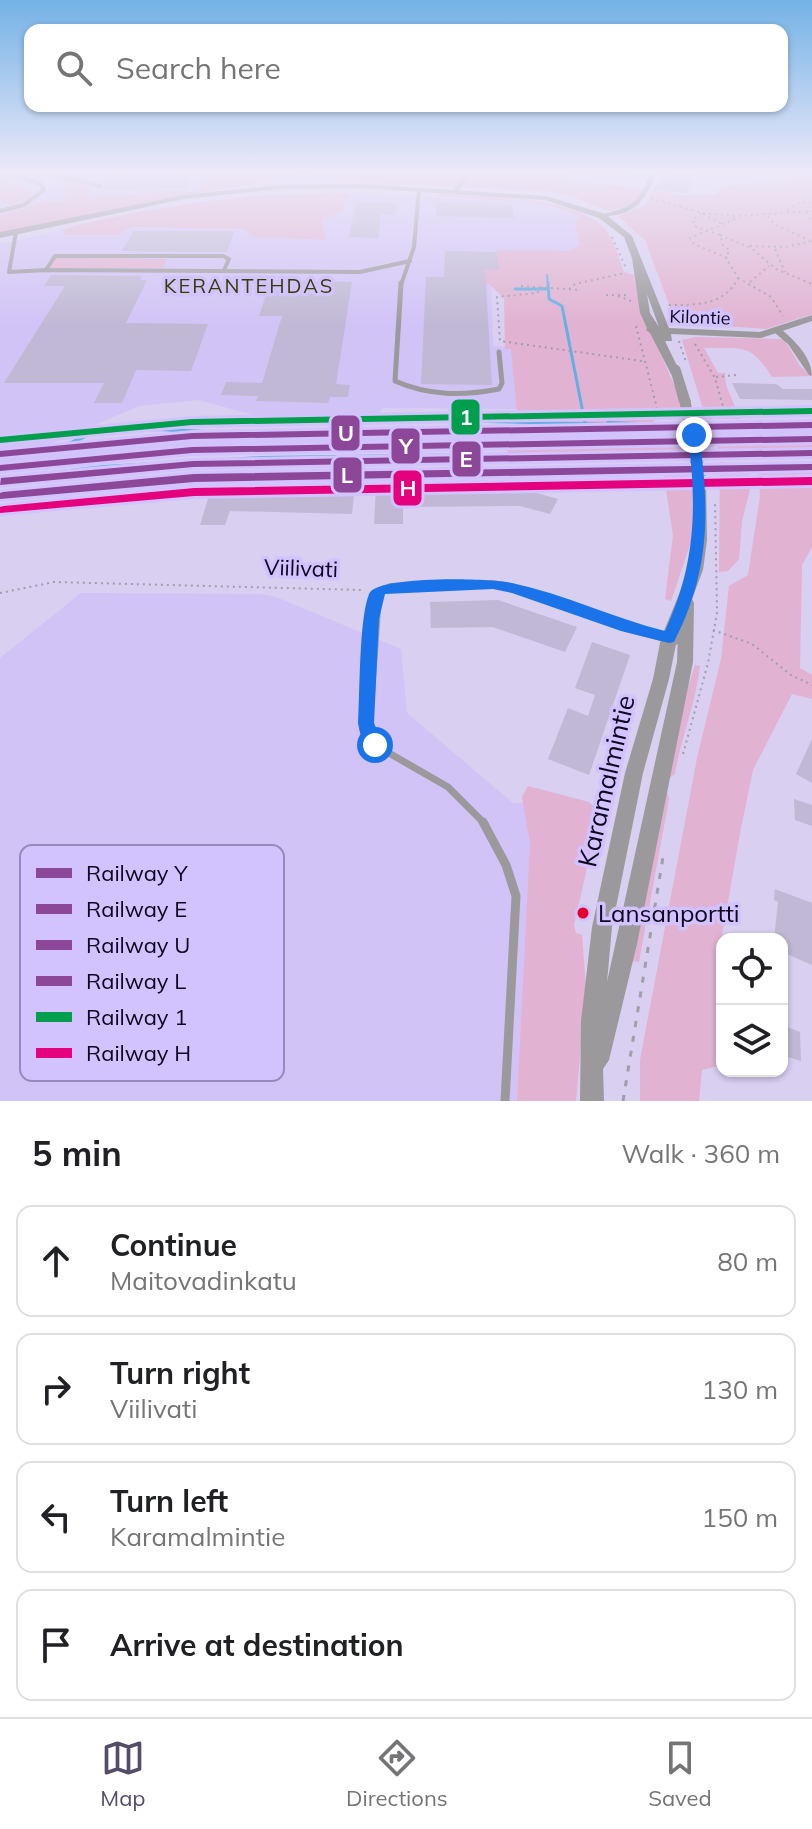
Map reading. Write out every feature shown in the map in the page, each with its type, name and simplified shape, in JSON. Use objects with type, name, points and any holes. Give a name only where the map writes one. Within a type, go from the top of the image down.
[{"type":"street","points":[[0,235],[57,223]]},
{"type":"street","points":[[592,1090],[627,944],[678,640],[700,540],[700,479],[685,402],[645,273],[628,236],[612,223]]},
{"type":"street","points":[[636,258],[640,296],[651,330],[676,374]]},
{"type":"street","name":"Kilontie","points":[[651,330],[761,335],[812,318]]},
{"type":"street","name":"Kilontie","points":[[664,330],[689,334],[778,331]]},
{"type":"street","points":[[778,331],[796,347],[812,373]]},
{"type":"street","points":[[366,723],[376,593],[390,587],[493,584],[514,588],[626,627],[678,640]]},
{"type":"lane","points":[[415,223],[410,261],[401,277],[395,381],[412,390],[428,393],[484,393],[499,389],[502,383],[499,352]]},
{"type":"lane","points":[[16,232],[9,272],[360,272],[410,261]]},
{"type":"lane","points":[[46,270],[55,256],[223,256],[229,259],[226,269],[221,271]]},
{"type":"lane","points":[[166,270],[173,256]]},
{"type":"lane","points":[[366,723],[368,735],[375,745],[469,802],[486,821],[508,866],[516,896],[505,1101]]},
{"type":"path","points":[[694,223],[748,246],[775,248],[812,241]]},
{"type":"path","points":[[727,223],[690,238],[694,244],[727,258]]},
{"type":"path","points":[[774,223],[812,241]]},
{"type":"path","points":[[569,289],[575,284],[630,272],[610,232]]},
{"type":"path","points":[[720,235],[723,245],[730,251]]},
{"type":"path","points":[[735,241],[725,256],[738,278],[778,302],[790,327]]},
{"type":"path","points":[[748,246],[770,265],[812,284]]},
{"type":"path","points":[[775,248],[785,272]]},
{"type":"path","points":[[749,283],[770,265]]},
{"type":"path","points":[[666,305],[712,304],[729,292],[738,278]]},
{"type":"path","points":[[521,286],[579,290]]},
{"type":"path","points":[[543,287],[537,293],[497,297],[500,341],[578,349],[644,361]]},
{"type":"path","points":[[606,295],[640,296]]},
{"type":"path","points":[[687,305],[689,334],[715,378],[724,410],[713,417],[697,417]]},
{"type":"path","points":[[638,315],[636,327],[657,408],[663,417],[684,417]]},
{"type":"path","points":[[715,378],[736,375]]},
{"type":"path","points":[[681,762],[702,692],[713,630],[717,582],[714,572],[714,492]]},
{"type":"path","name":"Viilivati","points":[[0,593],[54,582],[315,588],[376,593]]},
{"type":"path","points":[[713,630],[752,644],[791,675],[812,685]]},
{"type":"path","points":[[623,1101],[664,851]]},
{"type":"shaded area","points":[[0,223],[46,223],[0,233]]},
{"type":"shaded area","points":[[323,223],[579,223],[583,245],[491,285],[493,346],[512,347],[519,409],[382,408],[376,420],[275,421],[199,400],[139,406],[29,453],[195,441],[488,434],[812,430],[812,443],[284,450],[109,461],[0,472],[0,244],[63,230],[63,235],[119,235],[130,227],[243,229],[256,237],[326,240]]},
{"type":"shaded area","points":[[323,223],[326,240],[256,237],[243,229],[130,227],[119,235],[63,235],[63,230],[77,225]]},
{"type":"shaded area","points":[[575,223],[598,223],[610,236],[624,272],[634,275],[643,312],[685,415],[661,414],[651,424],[661,425],[663,432],[519,433],[511,349],[505,349],[504,298],[489,284],[482,284],[482,270],[499,270],[497,250],[570,251],[580,245]]},
{"type":"shaded area","points":[[626,223],[812,223],[812,314],[766,329],[676,323],[645,240]]},
{"type":"shaded area","points":[[56,258],[167,259],[163,268],[50,268]]},
{"type":"shaded area","points":[[696,337],[784,339],[800,366],[811,376],[772,377],[757,358],[744,350],[704,348],[718,373],[725,373],[726,385],[740,419],[706,419],[682,340]]},
{"type":"shaded area","points":[[812,443],[812,456],[717,454],[718,444]]},
{"type":"shaded area","points":[[691,444],[689,453],[509,456],[506,447]]},
{"type":"shaded area","points":[[720,462],[748,465],[752,482],[742,521],[739,559],[728,571],[719,572]]},
{"type":"shaded area","points":[[693,463],[694,533],[671,601],[665,599],[673,535],[662,464]]},
{"type":"shaded area","points":[[767,465],[812,469],[812,547],[802,565],[800,668],[812,675],[812,699],[792,694],[753,770],[722,933],[716,933],[716,1066],[702,1070],[699,1101],[640,1101],[640,1060],[697,758],[721,659],[729,586],[748,575],[760,496],[758,470]]},
{"type":"shaded area","points":[[81,593],[261,594],[276,597],[401,649],[407,713],[513,803],[578,803],[541,1101],[0,1101],[0,658]]},
{"type":"shaded area","points":[[695,665],[700,666],[695,693],[675,774],[668,779],[673,735]]},
{"type":"shaded area","points":[[528,786],[589,802],[603,815],[591,850],[574,925],[576,933],[582,935],[586,986],[576,1101],[517,1101],[530,843],[522,797]]},
{"type":"shaded area","points":[[667,792],[669,799],[639,962],[631,961]]},
{"type":"building","points":[[352,223],[380,223],[378,238],[349,237]]},
{"type":"building","points":[[134,231],[234,231],[227,252],[122,251]]},
{"type":"building","points":[[445,251],[497,252],[499,270],[485,270],[492,385],[421,384],[426,277],[444,277]]},
{"type":"building","points":[[51,275],[142,276],[140,280],[147,280],[126,323],[208,324],[191,371],[136,370],[122,403],[94,403],[104,383],[4,383],[65,286],[44,286]]},
{"type":"building","points":[[271,280],[352,282],[336,384],[350,385],[348,397],[330,397],[328,403],[256,401],[258,396],[221,395],[226,382],[262,383],[282,316],[259,316]]},
{"type":"building","points":[[732,383],[812,389],[812,400],[740,399]]},
{"type":"building","points":[[376,488],[518,488],[558,499],[550,514],[520,506],[403,507],[403,524],[374,524]]},
{"type":"building","points":[[210,492],[354,495],[352,514],[230,511],[225,525],[200,525]]},
{"type":"building","points":[[498,600],[577,627],[565,652],[493,627],[431,628],[430,602]]},
{"type":"building","points":[[592,642],[630,655],[589,775],[548,759],[568,708],[588,716],[595,695],[575,688]]},
{"type":"building","points":[[812,739],[812,783],[796,774]]},
{"type":"building","points":[[794,799],[812,805],[812,826],[795,820]]},
{"type":"building","points":[[775,889],[812,903],[812,965],[788,955],[788,933],[775,933],[778,902],[774,900]]},
{"type":"building","points":[[788,1027],[800,1032],[801,1061],[788,1057]]},
{"type":"waterway","points":[[547,275],[548,285]]},
{"type":"waterway","points":[[548,283],[549,299],[562,306],[585,423]]},
{"type":"waterway","points":[[515,289],[548,289]]},
{"type":"waterway","points":[[383,419],[641,425]]},
{"type":"waterway","points":[[608,423],[641,425]]},
{"type":"waterway","points":[[641,425],[643,429]]},
{"type":"waterway","points":[[643,429],[686,428]]},
{"type":"waterway","points":[[695,428],[812,429]]},
{"type":"waterway","points":[[0,453],[69,444],[96,431],[160,429],[233,434],[643,429]]},
{"type":"waterway","points":[[0,479],[104,467],[261,458],[812,451]]},
{"type":"rail line","name":"1","points":[[0,440],[192,422],[812,411]]},
{"type":"rail line","name":"U","points":[[0,454],[192,436],[812,425]]},
{"type":"rail line","name":"Y","points":[[0,468],[192,450],[812,439]]},
{"type":"rail line","name":"E","points":[[1,482],[193,464],[812,453]]},
{"type":"rail line","name":"L","points":[[3,496],[194,478],[812,467]]},
{"type":"rail line","name":"H","points":[[4,510],[194,492],[812,481]]},
{"type":"place","name":"Lansanportti","points":[[583,913]]},
{"type":"district","name":"KERANTEHDAS","points":[[249,285]]},
{"type":"route","points":[[375,745],[368,735],[366,723],[372,619],[376,593],[390,587],[493,584],[669,638],[696,570],[700,540],[700,479],[694,435]]}]
